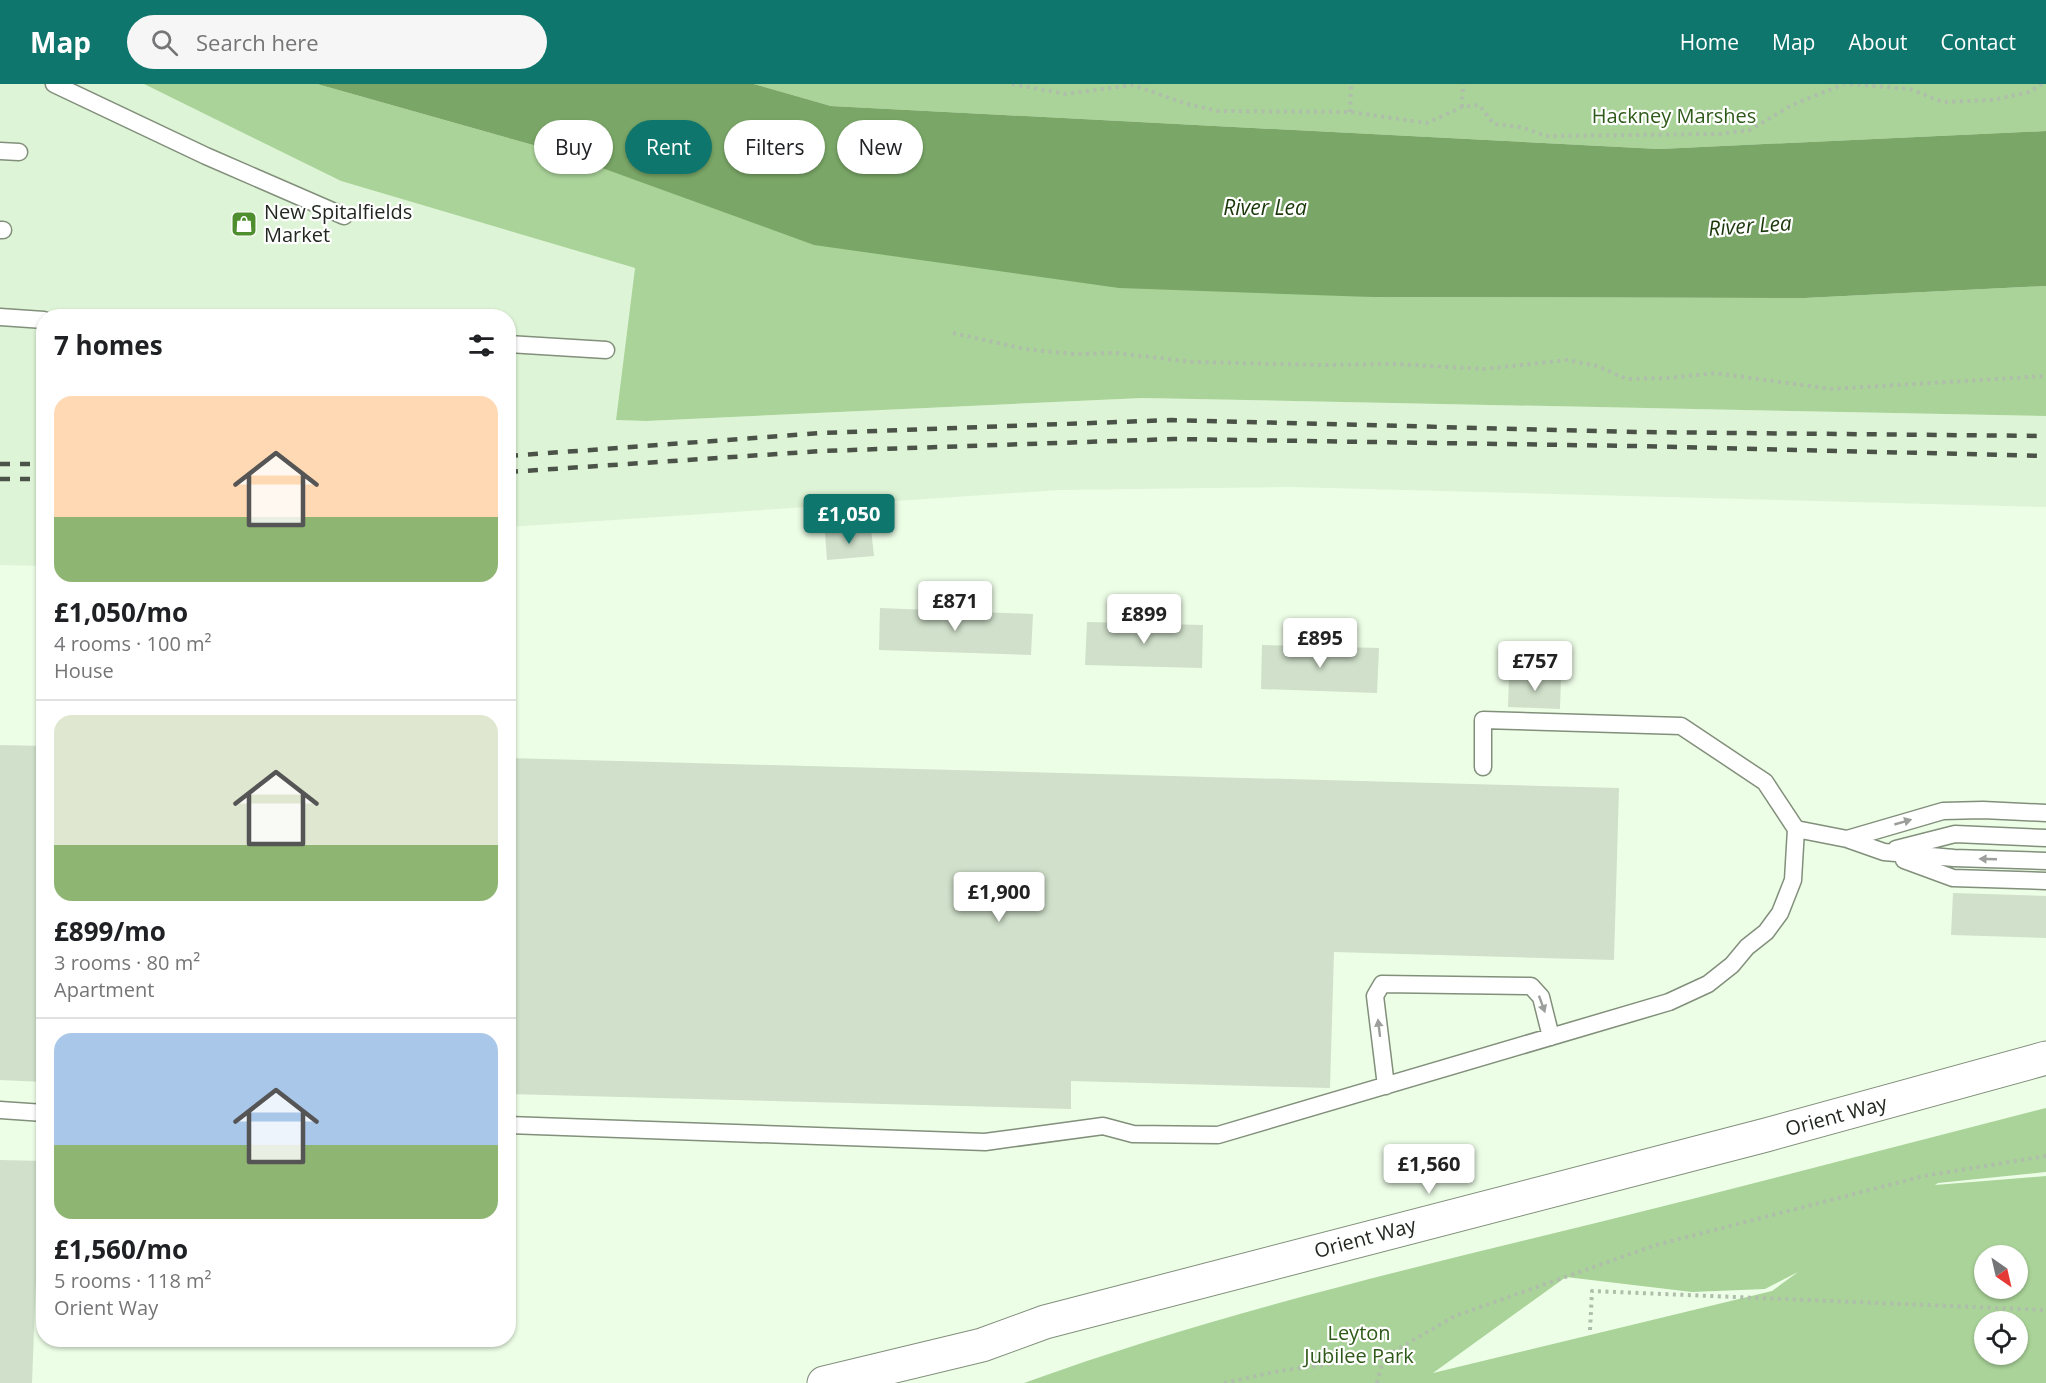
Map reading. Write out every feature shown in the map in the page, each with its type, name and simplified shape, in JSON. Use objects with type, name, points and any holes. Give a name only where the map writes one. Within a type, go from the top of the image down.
[{"type":"street","name":"Orient Way","points":[[824,1383],[982,1345],[1045,1322],[1777,1132],[2046,1058]]},
{"type":"lane","points":[[54,84],[206,156],[344,216]]},
{"type":"lane","points":[[0,151],[19,152]]},
{"type":"lane","points":[[0,317],[36,319]]},
{"type":"lane","points":[[516,344],[606,350]]},
{"type":"lane","points":[[516,1125],[985,1143],[1103,1126],[1133,1134],[1218,1136],[1669,1002],[1708,984],[1766,932],[1780,913],[1793,879],[1796,829],[1766,782],[1681,726],[1482,720],[1483,767]]},
{"type":"lane","points":[[1847,839],[1943,811],[2046,813]]},
{"type":"lane","points":[[1796,829],[1847,839],[1953,878],[2046,881]]},
{"type":"lane","points":[[1884,852],[1955,834],[2046,838]]},
{"type":"lane","points":[[1884,852],[1954,858],[2046,861]]},
{"type":"lane","points":[[1386,1086],[1375,996],[1383,984],[1531,986],[1541,997],[1551,1037]]},
{"type":"lane","points":[[0,1110],[36,1112]]},
{"type":"path","points":[[1012,84],[1066,94],[1133,85],[1187,104],[1218,111],[1350,112],[1427,123],[1462,107],[1479,105],[1494,124],[1521,127],[1546,136],[1719,134],[1750,130],[1792,105],[1844,84]]},
{"type":"path","points":[[1350,112],[1351,84]]},
{"type":"path","points":[[1462,107],[1463,84]]},
{"type":"path","points":[[1850,84],[1910,89],[1943,102],[1993,100],[2029,92],[2042,84]]},
{"type":"path","points":[[953,333],[1025,349],[1073,354],[1116,353],[1193,362],[1396,364],[1484,369],[1566,360],[1597,366],[1627,379],[1669,378],[1715,373],[1832,389],[2046,376]]},
{"type":"path","points":[[1224,1383],[1279,1371],[1384,1357],[1455,1316],[1656,1245],[1924,1176],[2046,1156]]},
{"type":"path","points":[[1590,1330],[1592,1291],[2046,1310]]},
{"type":"path","points":[[1377,1383],[1384,1357]]},
{"type":"shaded area","points":[[0,84],[144,84],[341,181],[635,268],[616,420],[646,421],[1142,398],[2046,416],[2046,507],[1291,487],[1060,490],[516,527],[516,309],[36,309],[36,566],[0,565]]},
{"type":"green space","points":[[144,84],[317,84],[534,145],[534,174],[613,174],[613,162],[625,164],[625,174],[681,174],[1371,297],[1805,298],[2046,286],[2046,416],[1142,398],[646,421],[616,420],[635,268],[341,181]]},
{"type":"green space","name":"Hackney Marshes","points":[[754,84],[2046,84],[2046,131],[1659,149],[831,106]]},
{"type":"green space","name":"Leyton Jubilee Park","points":[[2046,1108],[2046,1172],[1935,1185],[2046,1176],[2046,1383],[1024,1383],[1168,1335],[1314,1294]],"holes":[[[1798,1272],[1772,1291],[1433,1373],[1566,1277],[1692,1292],[1765,1289]]]},
{"type":"water","name":"River Lea","points":[[317,84],[754,84],[831,106],[1659,149],[2046,131],[2046,286],[1805,298],[1371,297],[1119,288],[814,245],[613,172],[613,120],[534,120],[534,145]]},
{"type":"building","points":[[871,529],[874,556],[827,560],[825,533]]},
{"type":"building","points":[[880,608],[1033,614],[1031,655],[879,650]]},
{"type":"building","points":[[1087,622],[1203,625],[1202,668],[1085,665]]},
{"type":"building","points":[[1262,645],[1379,648],[1377,693],[1261,689]]},
{"type":"building","points":[[1509,676],[1561,677],[1560,709],[1508,707]]},
{"type":"building","points":[[0,745],[36,746],[36,1082],[0,1080]]},
{"type":"building","points":[[516,758],[1619,788],[1614,960],[1334,952],[1330,1088],[1071,1081],[1071,1109],[516,1094]]},
{"type":"building","points":[[1953,893],[2046,896],[2046,938],[1951,935]]},
{"type":"building","points":[[0,1160],[36,1161],[36,1279],[32,1383],[0,1383]]},
{"type":"railway","points":[[516,455],[822,433],[1171,420],[1635,432],[2046,436]]},
{"type":"railway","points":[[516,471],[822,451],[1174,439],[1634,446],[2046,456]]},
{"type":"railway","points":[[0,464],[36,464]]},
{"type":"railway","points":[[0,479],[36,479]]},
{"type":"place","name":"New Spitalfields Market","points":[[244,224]]}]
